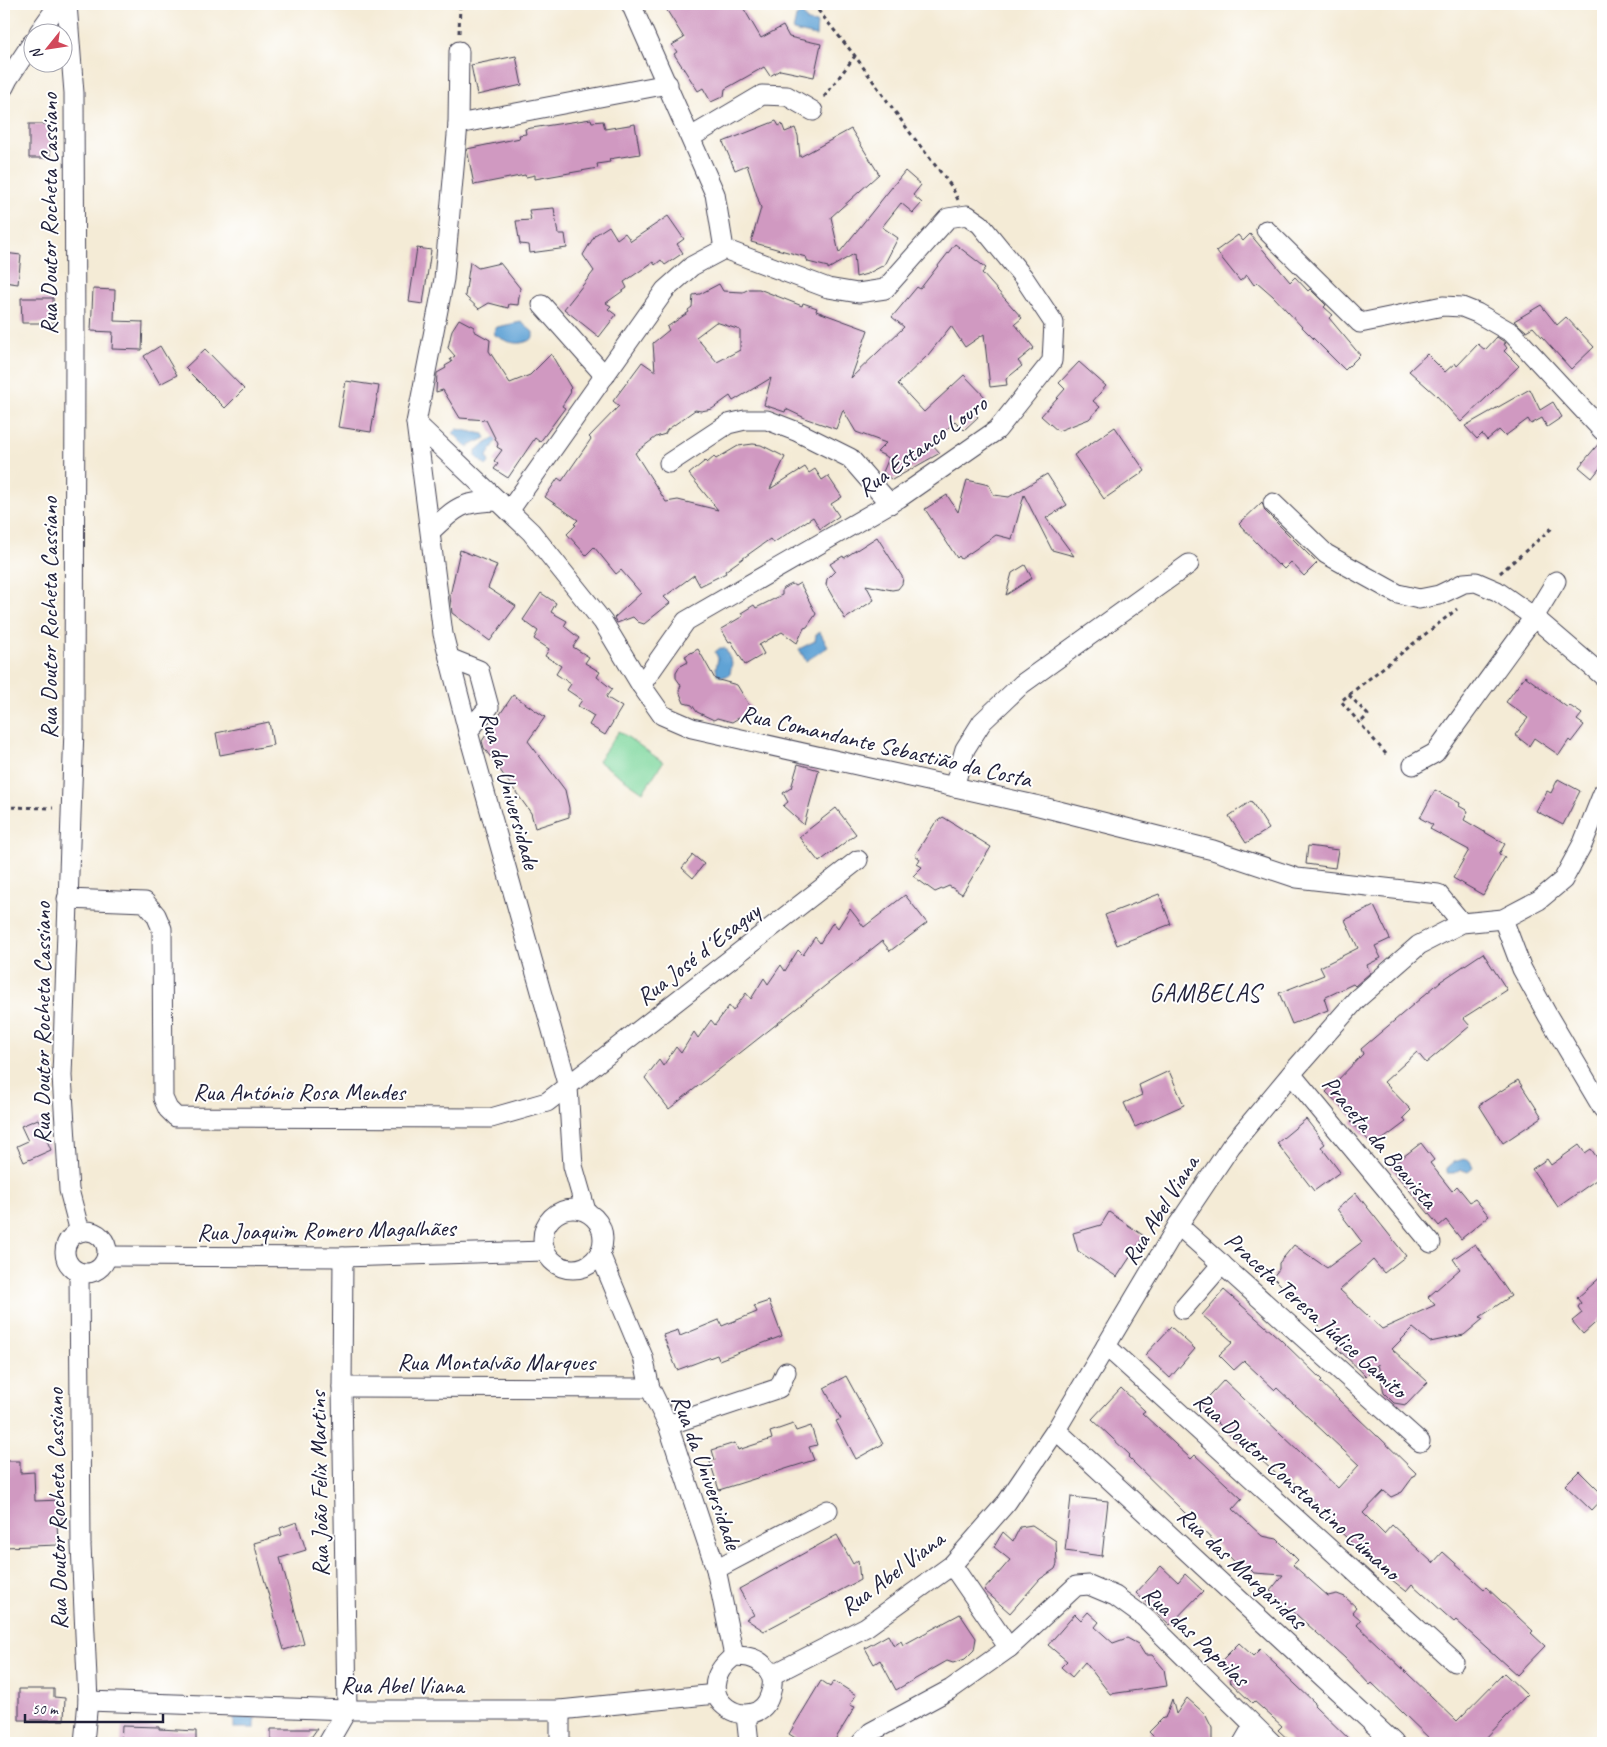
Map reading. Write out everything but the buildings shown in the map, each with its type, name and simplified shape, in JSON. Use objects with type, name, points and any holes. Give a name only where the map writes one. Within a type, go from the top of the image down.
[{"type":"street","points":[[46,22],[59,4]]},
{"type":"street","name":"Rua Doutor Rocheta Cassiano","points":[[67,4],[74,103],[74,678],[62,1076],[69,1190],[80,1232]]},
{"type":"street","points":[[631,4],[716,194],[724,249]]},
{"type":"street","name":"Rua da Universidade","points":[[459,51],[458,124],[444,278],[416,423],[443,634],[468,731],[568,1087],[573,1166],[586,1211],[600,1225],[603,1234],[600,1254],[643,1357],[650,1388],[668,1425],[716,1569],[734,1656]]},
{"type":"street","points":[[4,88],[22,58]]},
{"type":"street","points":[[458,124],[668,84]]},
{"type":"street","points":[[690,137],[762,95],[788,96],[813,111]]},
{"type":"street","points":[[431,531],[452,510],[472,502],[504,506],[605,376],[665,290],[692,266],[724,249],[828,288],[858,293],[885,289],[948,218],[967,216]]},
{"type":"street","name":"Rua Estanco Louro","points":[[641,685],[686,621],[890,504],[997,430],[1052,361],[1054,323],[1018,270],[980,224],[967,216]]},
{"type":"street","points":[[1266,230],[1360,323],[1442,306],[1462,307],[1512,333],[1603,431]]},
{"type":"street","points":[[542,305],[605,376]]},
{"type":"street","points":[[669,463],[728,424],[745,420],[767,420],[798,432],[850,458],[890,504]]},
{"type":"street","name":"Rua Comandante Sebastião da Costa","points":[[416,423],[530,532],[603,622],[641,685],[662,715],[692,728],[1035,805],[1213,850],[1297,878],[1438,894],[1462,923]]},
{"type":"street","points":[[1273,503],[1326,554],[1398,594],[1419,599],[1439,595],[1464,583],[1476,582],[1496,591],[1534,617],[1603,676]]},
{"type":"street","points":[[954,787],[965,749],[982,722],[1022,684],[1189,564]]},
{"type":"street","points":[[1413,765],[1435,753],[1534,617],[1556,581]]},
{"type":"street","points":[[449,658],[479,670],[489,707],[468,731]]},
{"type":"street","name":"Rua Abel Viana","points":[[772,1675],[866,1627],[952,1565],[1007,1502],[1056,1430],[1178,1224],[1231,1146],[1291,1074],[1357,999],[1418,944],[1462,923],[1503,919],[1539,900],[1563,880],[1583,843],[1603,793]]},
{"type":"street","name":"Rua José d´Esaguy","points":[[568,1087],[858,860]]},
{"type":"street","name":"Rua António Rosa Mendes","points":[[67,899],[145,902],[156,915],[162,929],[163,1098],[168,1109],[176,1117],[491,1118],[547,1102],[568,1087]]},
{"type":"street","points":[[1503,919],[1522,969],[1603,1109]]},
{"type":"street","name":"Praceta da Boavista","points":[[1291,1074],[1431,1243]]},
{"type":"street","name":"Rua da Universidade","points":[[565,1209],[573,1166]]},
{"type":"street","points":[[586,1211],[565,1209],[550,1218],[545,1226],[543,1243],[545,1251],[558,1265],[567,1269],[585,1267],[600,1254]]},
{"type":"street","name":"Praceta Teresa Júdice Gamito","points":[[1178,1224],[1420,1442]]},
{"type":"street","points":[[80,1232],[94,1233],[100,1237],[107,1249],[107,1256],[104,1263],[94,1272],[87,1274],[79,1272],[68,1264],[65,1252],[68,1241],[80,1232]]},
{"type":"street","name":"Rua Joaquim Romero Magalhães","points":[[107,1256],[343,1258],[545,1251]]},
{"type":"street","name":"Rua João Felix Martins","points":[[343,1258],[342,1387],[347,1710]]},
{"type":"street","points":[[1183,1309],[1222,1264]]},
{"type":"street","name":"Rua da Universidade","points":[[585,1267],[624,1309]]},
{"type":"street","name":"Rua Doutor Rocheta Cassiano","points":[[79,1272],[81,1544],[88,1701],[84,1743]]},
{"type":"street","name":"Rua Doutor Constantino Cúmano","points":[[1106,1346],[1454,1662]]},
{"type":"street","points":[[668,1425],[779,1388],[786,1372]]},
{"type":"street","name":"Rua Montalvão Marques","points":[[342,1387],[650,1388]]},
{"type":"street","name":"Rua das Margaridas","points":[[1056,1430],[1394,1743]]},
{"type":"street","points":[[716,1569],[828,1510]]},
{"type":"street","points":[[952,1565],[1009,1648]]},
{"type":"street","name":"Rua das Papoilas","points":[[861,1743],[871,1732],[951,1689],[1009,1648],[1076,1586],[1089,1585],[1115,1596],[1144,1617],[1272,1743]]},
{"type":"street","points":[[734,1656],[754,1658],[764,1665],[772,1675],[772,1688],[768,1702],[758,1710],[746,1714],[732,1711],[723,1705],[716,1694],[715,1682],[718,1672],[734,1656]]},
{"type":"street","name":"Rua Abel Viana","points":[[88,1701],[347,1710],[560,1710],[716,1694]]},
{"type":"street","points":[[328,1743],[347,1710]]},
{"type":"street","points":[[560,1710],[560,1743]]},
{"type":"street","points":[[746,1714],[749,1743]]},
{"type":"street","points":[[1243,1743],[1253,1726]]},
{"type":"path","points":[[459,51],[460,4]]},
{"type":"path","points":[[814,4],[952,187],[967,216]]},
{"type":"path","points":[[813,111],[855,56]]},
{"type":"path","points":[[1485,586],[1552,528]]},
{"type":"path","points":[[1386,754],[1341,701],[1462,604]]},
{"type":"path","points":[[1350,694],[1368,716],[1360,723]]},
{"type":"path","points":[[4,807],[71,809]]},
{"type":"green space","points":[[619,731],[663,762],[643,792],[598,761]]},
{"type":"water","points":[[802,13],[808,22],[817,23],[816,36],[793,31],[796,17]]},
{"type":"water","points":[[521,322],[533,332],[533,338],[528,341],[514,343],[495,335],[494,331],[497,327]]},
{"type":"water","points":[[457,429],[484,434],[486,438],[467,447],[453,433]]},
{"type":"water","points":[[496,437],[497,440],[487,456],[489,463],[486,466],[476,457],[476,450]]},
{"type":"water","points":[[820,632],[828,647],[806,661],[799,649],[815,641],[816,635]]},
{"type":"water","points":[[720,648],[725,648],[732,663],[730,674],[724,677],[717,674],[716,668],[718,658],[715,652]]},
{"type":"water","points":[[1464,1159],[1470,1161],[1473,1168],[1468,1172],[1460,1169],[1455,1173],[1447,1173],[1447,1168],[1454,1162]]},
{"type":"water","points":[[234,1718],[255,1718],[255,1728],[234,1728]]},
{"type":"district","name":"GAMBELAS","points":[[1205,992]]}]
